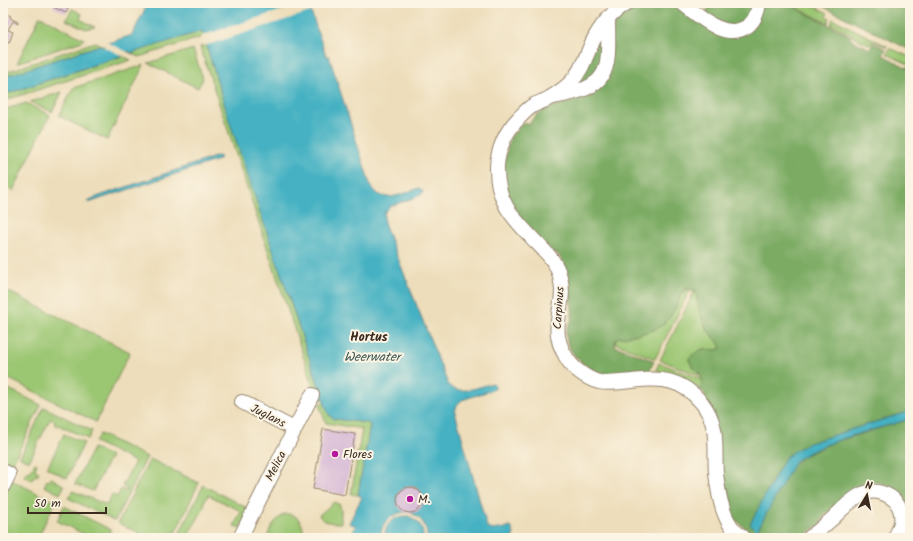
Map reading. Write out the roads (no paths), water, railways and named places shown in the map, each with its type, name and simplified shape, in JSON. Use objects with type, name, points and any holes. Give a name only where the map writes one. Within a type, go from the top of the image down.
[{"type":"street","name":"Carpinus","points":[[551,98],[572,81],[583,64],[599,30],[619,8],[628,3]]},
{"type":"street","points":[[682,3],[713,26],[727,31],[741,30],[748,26],[757,14],[759,3]]},
{"type":"street","name":"Carpinus","points":[[608,20],[608,57],[601,78],[596,84],[588,89],[551,98],[534,105],[517,120],[510,128],[499,153],[497,177],[499,192],[506,207],[525,230],[549,254],[561,277],[562,286],[557,333],[562,351],[574,368],[584,375],[599,382],[617,383],[660,379],[674,382],[693,393],[706,408],[715,430],[716,472],[719,493],[725,515],[730,525],[744,538]]},
{"type":"street","name":"Melica","points":[[240,538],[312,395]]},
{"type":"street","name":"Juglans","points":[[242,402],[294,429]]},
{"type":"street","points":[[809,538],[853,499],[862,494],[871,492],[880,492],[892,497],[900,508],[901,524],[895,538]]},
{"type":"water","name":"Weerwater","points":[[148,3],[308,3],[326,56],[329,56],[371,187],[381,196],[387,197],[399,195],[419,188],[423,191],[421,195],[391,206],[384,213],[384,223],[448,384],[457,390],[469,390],[493,383],[495,385],[495,389],[462,400],[457,405],[455,412],[487,527],[492,530],[511,527],[514,534],[512,538],[427,538],[423,523],[418,517],[411,513],[418,510],[422,506],[424,501],[423,496],[416,488],[411,487],[405,488],[399,492],[398,495],[398,504],[406,512],[396,514],[385,523],[381,533],[381,538],[368,533],[365,538],[352,534],[356,526],[349,523],[362,497],[358,495],[370,425],[368,423],[334,419],[328,413],[230,123],[202,31],[132,53],[127,51],[124,55],[3,95],[3,77],[100,45],[105,47],[108,43],[132,35]]},
{"type":"water","points":[[218,156],[221,157],[218,160],[88,203],[89,200],[102,195]]},
{"type":"water","points":[[910,411],[910,419],[835,441],[795,461],[757,531],[750,524],[785,458],[794,451],[809,443]]},
{"type":"water","points":[[408,516],[420,524],[423,538],[385,538],[386,529],[394,519]]},
{"type":"place","name":"Flores","points":[[335,454]]},
{"type":"place","name":"M.","points":[[410,499]]},
{"type":"district","name":"Hortus","points":[[369,337]]}]
